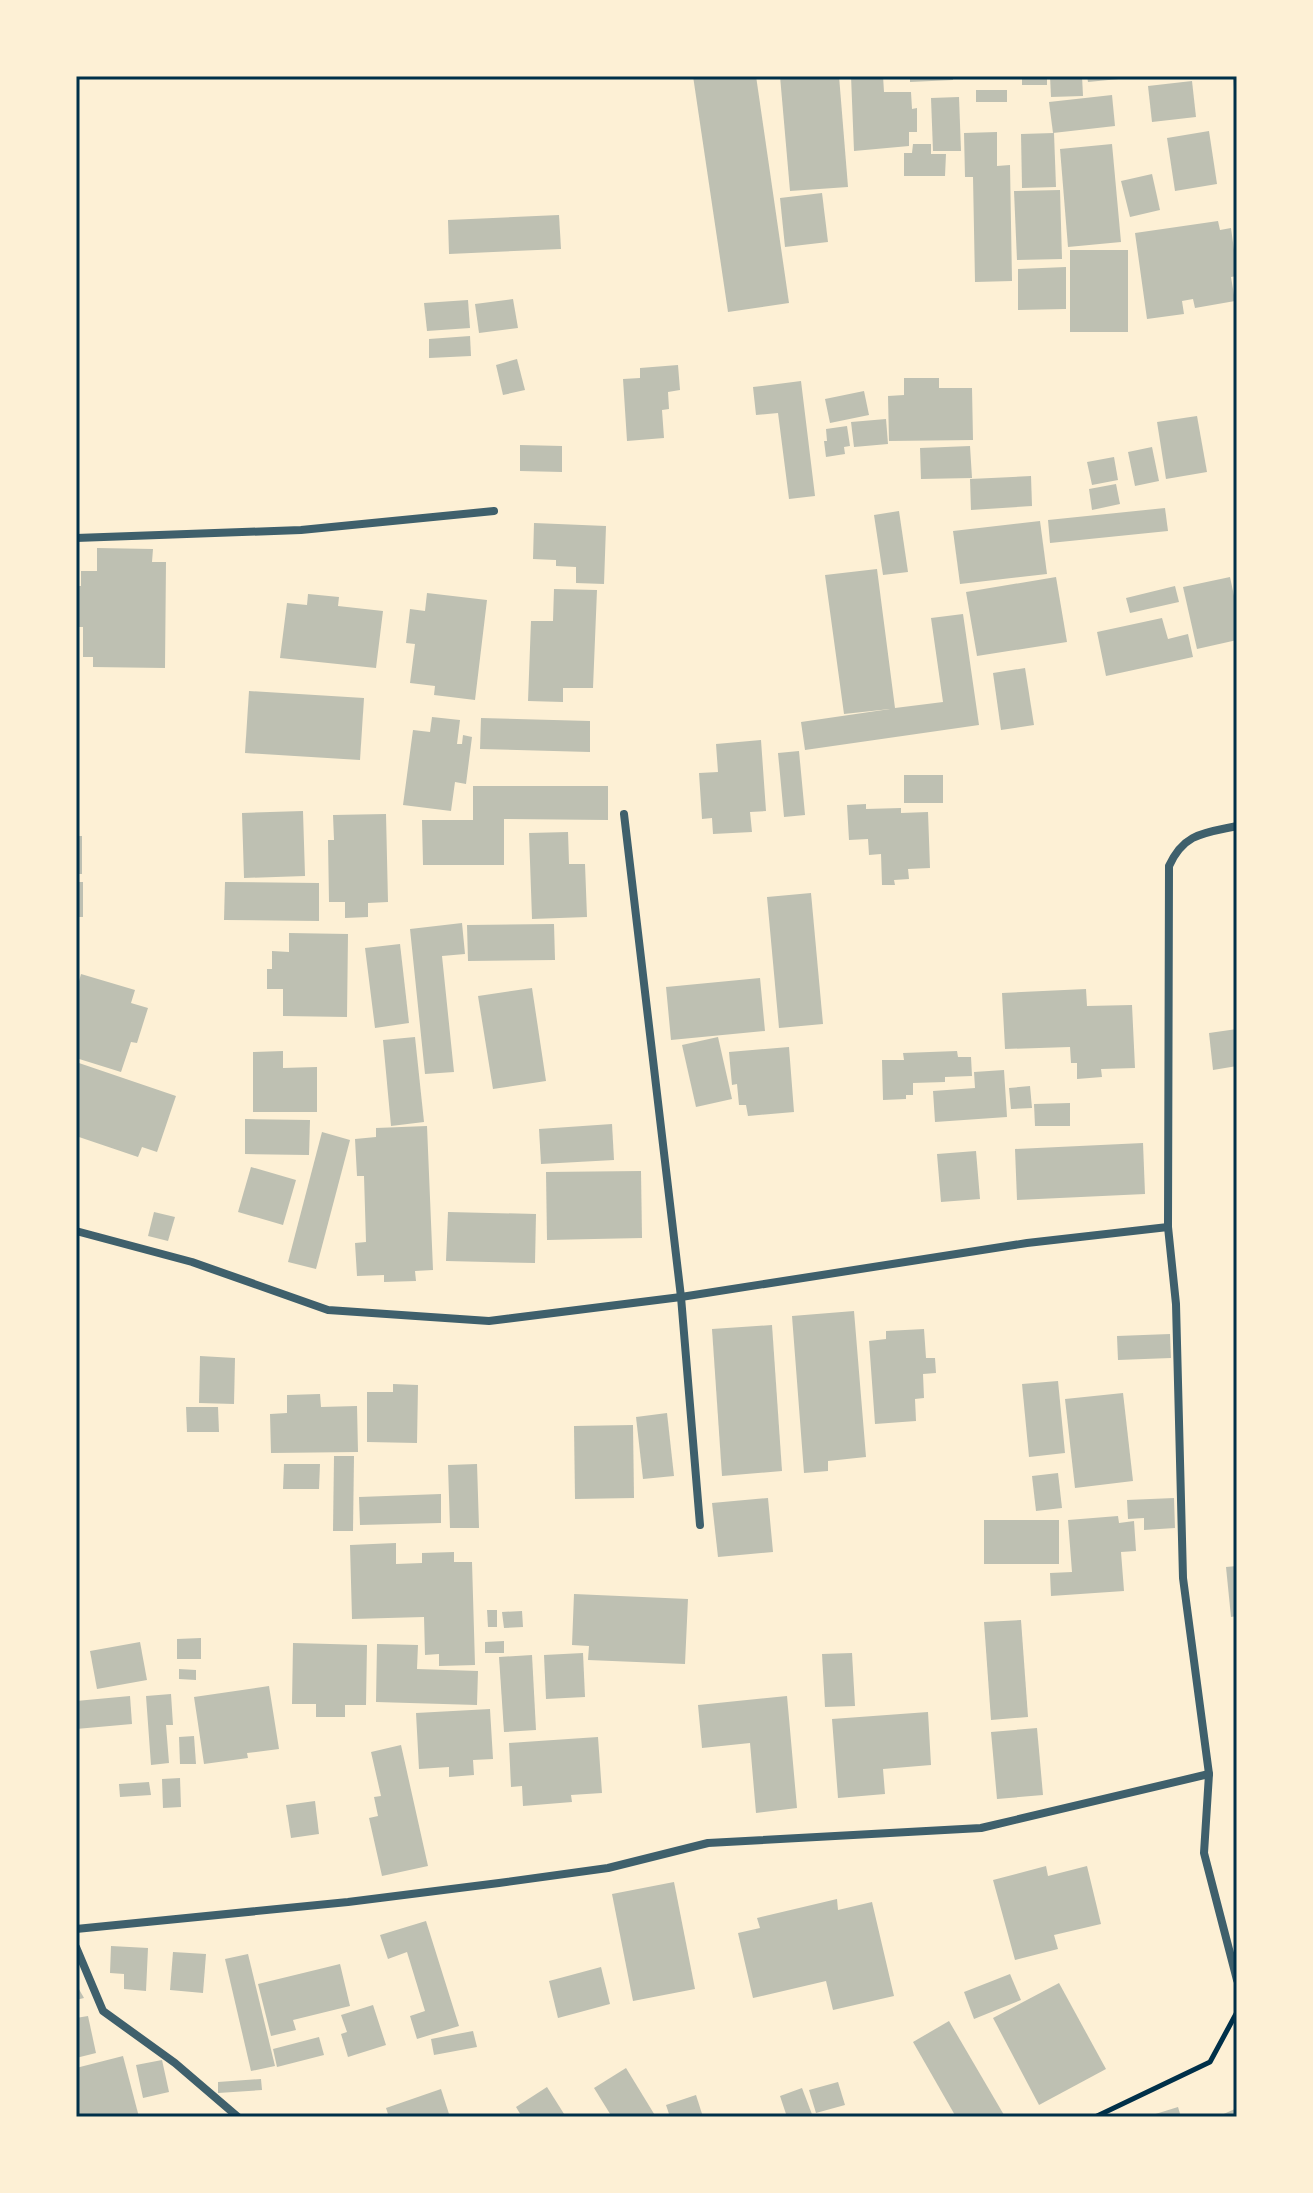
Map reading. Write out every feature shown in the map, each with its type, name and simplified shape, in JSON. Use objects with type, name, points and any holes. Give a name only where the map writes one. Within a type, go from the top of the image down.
[{"type":"street","points":[[76,538],[301,530],[494,511]]},
{"type":"street","points":[[624,814],[681,1297],[700,1525]]},
{"type":"street","points":[[1237,826],[1200,834],[1185,841],[1169,866],[1168,1227],[1176,1304],[1183,1578],[1209,1774],[1204,1853],[1237,1980]]},
{"type":"street","points":[[76,1231],[192,1262],[328,1310],[489,1321],[681,1297],[1027,1243],[1168,1227]]},
{"type":"street","points":[[76,1929],[348,1902],[499,1883],[608,1868],[708,1843],[981,1828],[1209,1774]]},
{"type":"street","points":[[76,1947],[103,2011],[175,2063],[238,2117]]},
{"type":"path","points":[[1095,2117],[1210,2062],[1237,2012]]},
{"type":"building","points":[[693,76],[756,76],[789,303],[728,312]]},
{"type":"building","points":[[780,76],[839,76],[848,187],[790,191]]},
{"type":"building","points":[[851,76],[883,76],[884,92],[911,92],[912,109],[917,108],[917,132],[909,132],[909,146],[854,151]]},
{"type":"building","points":[[910,76],[953,76],[953,80],[910,82]]},
{"type":"building","points":[[1022,76],[1047,76],[1047,85],[1022,85]]},
{"type":"building","points":[[1050,76],[1082,76],[1083,96],[1051,97]]},
{"type":"building","points":[[1087,76],[1129,76],[1129,78],[1088,82]]},
{"type":"building","points":[[1233,77],[1237,77],[1237,102],[1235,102]]},
{"type":"building","points":[[1192,81],[1196,117],[1152,122],[1148,86]]},
{"type":"building","points":[[976,90],[1007,90],[1007,102],[976,102]]},
{"type":"building","points":[[1112,95],[1115,126],[1053,133],[1049,102]]},
{"type":"building","points":[[959,97],[961,151],[933,151],[931,98]]},
{"type":"building","points":[[1209,131],[1217,184],[1175,191],[1167,138]]},
{"type":"building","points":[[997,132],[997,166],[1010,165],[1012,281],[975,282],[973,177],[965,177],[964,133]]},
{"type":"building","points":[[1054,133],[1056,187],[1022,188],[1021,134]]},
{"type":"building","points":[[913,144],[931,144],[931,154],[946,154],[945,176],[904,176],[904,153],[912,153]]},
{"type":"building","points":[[1112,144],[1121,242],[1068,247],[1060,149]]},
{"type":"building","points":[[1152,174],[1160,210],[1130,217],[1121,181]]},
{"type":"building","points":[[1060,190],[1062,259],[1017,260],[1014,191]]},
{"type":"building","points":[[822,193],[828,242],[785,247],[780,198]]},
{"type":"building","points":[[559,215],[561,249],[449,254],[448,220]]},
{"type":"building","points":[[1218,221],[1220,230],[1231,228],[1237,272],[1237,276],[1231,277],[1235,301],[1195,308],[1193,299],[1182,301],[1184,314],[1147,319],[1135,233]]},
{"type":"building","points":[[1070,250],[1128,250],[1128,332],[1070,332]]},
{"type":"building","points":[[1066,267],[1066,309],[1018,310],[1018,269]]},
{"type":"building","points":[[513,299],[518,328],[479,333],[475,304]]},
{"type":"building","points":[[468,300],[470,328],[427,331],[424,303]]},
{"type":"building","points":[[470,336],[471,356],[429,358],[429,339]]},
{"type":"building","points":[[517,359],[525,390],[503,395],[496,365]]},
{"type":"building","points":[[678,365],[680,390],[668,392],[669,409],[662,410],[664,438],[627,441],[623,379],[640,378],[640,368]]},
{"type":"building","points":[[904,378],[939,378],[939,388],[972,388],[973,440],[889,441],[888,396],[904,395]]},
{"type":"building","points":[[801,381],[815,496],[789,499],[778,413],[756,415],[753,387]]},
{"type":"building","points":[[864,391],[869,415],[830,423],[825,399]]},
{"type":"building","points":[[1197,416],[1207,472],[1166,479],[1157,422]]},
{"type":"building","points":[[886,419],[888,444],[854,447],[851,422]]},
{"type":"building","points":[[847,426],[850,446],[844,447],[845,454],[826,457],[826,429]]},
{"type":"building","points":[[520,445],[562,446],[562,472],[520,471]]},
{"type":"building","points":[[970,446],[972,478],[921,479],[920,448]]},
{"type":"building","points":[[1152,447],[1159,481],[1135,486],[1128,452]]},
{"type":"building","points":[[1114,457],[1118,480],[1092,485],[1087,462]]},
{"type":"building","points":[[1031,476],[1032,506],[971,510],[970,479]]},
{"type":"building","points":[[1116,484],[1120,504],[1092,510],[1089,489]]},
{"type":"building","points":[[1165,508],[1168,531],[1050,543],[1048,520]]},
{"type":"building","points":[[899,511],[908,572],[883,575],[874,515]]},
{"type":"building","points":[[1040,521],[1047,574],[960,584],[953,531]]},
{"type":"building","points":[[534,523],[606,526],[604,584],[576,583],[576,567],[556,566],[556,560],[533,559]]},
{"type":"building","points":[[97,548],[153,549],[152,562],[166,562],[165,668],[93,667],[93,657],[83,657],[83,627],[76,627],[76,586],[81,586],[81,571],[97,571]]},
{"type":"building","points":[[877,569],[895,708],[943,702],[931,618],[963,614],[979,725],[805,750],[801,722],[890,709],[844,714],[825,575]]},
{"type":"building","points":[[1056,577],[1067,642],[977,656],[966,592]]},
{"type":"building","points":[[1230,577],[1237,610],[1237,640],[1197,649],[1183,587]]},
{"type":"building","points":[[1175,586],[1179,602],[1130,613],[1126,598]]},
{"type":"building","points":[[554,589],[597,590],[593,688],[563,688],[563,702],[528,701],[531,621],[553,621]]},
{"type":"building","points":[[427,593],[487,600],[475,700],[434,695],[435,686],[410,683],[415,644],[406,643],[410,609],[425,611]]},
{"type":"building","points":[[308,594],[339,597],[338,606],[383,611],[376,668],[280,658],[287,603],[307,605]]},
{"type":"building","points":[[1162,618],[1168,639],[1188,634],[1193,657],[1106,676],[1097,632]]},
{"type":"building","points":[[1025,668],[1034,725],[1001,730],[993,673]]},
{"type":"building","points":[[249,691],[364,698],[360,760],[245,753]]},
{"type":"building","points":[[432,717],[460,720],[457,744],[462,744],[463,735],[472,737],[466,784],[455,782],[451,811],[403,805],[413,730],[430,732]]},
{"type":"building","points":[[481,718],[590,721],[590,752],[480,749]]},
{"type":"building","points":[[761,740],[766,811],[750,812],[752,832],[713,834],[712,818],[702,819],[699,773],[718,772],[716,744]]},
{"type":"building","points":[[799,751],[805,815],[784,817],[778,753]]},
{"type":"building","points":[[904,775],[943,775],[943,803],[904,803]]},
{"type":"building","points":[[473,786],[608,786],[608,820],[504,819],[504,865],[423,865],[422,820],[473,820]]},
{"type":"building","points":[[866,804],[866,809],[901,808],[901,813],[928,812],[930,868],[908,869],[909,879],[894,880],[895,885],[882,885],[881,854],[869,855],[868,839],[849,840],[847,805]]},
{"type":"building","points":[[303,811],[305,876],[244,878],[242,813]]},
{"type":"building","points":[[386,814],[388,902],[368,903],[368,917],[345,918],[345,902],[329,902],[328,840],[334,840],[333,815]]},
{"type":"building","points":[[568,832],[569,864],[585,864],[587,917],[532,919],[529,833]]},
{"type":"building","points":[[76,836],[82,836],[82,874],[76,874]]},
{"type":"building","points":[[76,882],[83,882],[83,917],[76,917]]},
{"type":"building","points":[[225,882],[319,883],[319,921],[224,920]]},
{"type":"building","points":[[811,893],[823,1024],[779,1028],[767,897]]},
{"type":"building","points":[[462,923],[465,954],[442,956],[454,1072],[425,1074],[410,929]]},
{"type":"building","points":[[554,924],[555,960],[468,961],[467,925]]},
{"type":"building","points":[[289,933],[348,934],[347,1017],[283,1016],[283,989],[267,989],[267,969],[272,969],[272,951],[289,952]]},
{"type":"building","points":[[400,944],[409,1023],[375,1028],[365,948]]},
{"type":"building","points":[[81,974],[135,990],[131,1003],[148,1008],[137,1043],[131,1042],[121,1072],[76,1058],[76,992]]},
{"type":"building","points":[[760,978],[765,1031],[671,1040],[666,987]]},
{"type":"building","points":[[532,988],[546,1081],[493,1089],[478,996]]},
{"type":"building","points":[[1086,989],[1087,1006],[1132,1005],[1135,1068],[1101,1069],[1102,1077],[1077,1079],[1077,1063],[1071,1063],[1070,1047],[1005,1049],[1002,993]]},
{"type":"building","points":[[1237,1029],[1237,1066],[1213,1070],[1209,1033]]},
{"type":"building","points":[[415,1037],[424,1122],[391,1126],[383,1040]]},
{"type":"building","points":[[718,1037],[732,1099],[696,1107],[682,1045]]},
{"type":"building","points":[[789,1047],[794,1112],[748,1116],[746,1105],[739,1105],[737,1084],[732,1085],[729,1052]]},
{"type":"building","points":[[283,1051],[283,1068],[317,1067],[317,1112],[253,1112],[253,1052]]},
{"type":"building","points":[[957,1051],[958,1057],[971,1057],[972,1076],[945,1077],[945,1082],[913,1083],[913,1095],[906,1095],[906,1099],[883,1100],[882,1060],[904,1060],[903,1053]]},
{"type":"building","points":[[76,1062],[176,1096],[157,1152],[142,1147],[138,1157],[76,1136]]},
{"type":"building","points":[[1004,1070],[1007,1117],[935,1122],[933,1091],[975,1088],[974,1072]]},
{"type":"building","points":[[1030,1086],[1032,1108],[1011,1109],[1009,1088]]},
{"type":"building","points":[[1070,1103],[1070,1126],[1035,1126],[1034,1104]]},
{"type":"building","points":[[245,1119],[310,1120],[309,1155],[245,1154]]},
{"type":"building","points":[[612,1124],[614,1160],[541,1164],[539,1129]]},
{"type":"building","points":[[427,1126],[433,1270],[415,1271],[416,1281],[384,1282],[384,1275],[357,1276],[355,1243],[366,1242],[364,1176],[357,1176],[355,1139],[376,1137],[376,1128]]},
{"type":"building","points":[[322,1132],[350,1140],[316,1269],[288,1262]]},
{"type":"building","points":[[1143,1143],[1145,1194],[1017,1200],[1015,1149]]},
{"type":"building","points":[[976,1151],[980,1199],[941,1202],[937,1154]]},
{"type":"building","points":[[251,1167],[296,1180],[283,1225],[238,1212]]},
{"type":"building","points":[[641,1171],[642,1238],[547,1240],[546,1172]]},
{"type":"building","points":[[154,1212],[175,1217],[168,1241],[148,1236]]},
{"type":"building","points":[[448,1212],[536,1214],[535,1263],[446,1261]]},
{"type":"building","points":[[854,1311],[866,1457],[828,1461],[828,1471],[804,1473],[792,1316]]},
{"type":"building","points":[[772,1325],[782,1471],[722,1476],[712,1329]]},
{"type":"building","points":[[924,1329],[926,1358],[935,1358],[936,1373],[923,1374],[924,1398],[915,1399],[916,1421],[875,1424],[869,1341],[886,1339],[886,1331]]},
{"type":"building","points":[[1170,1334],[1171,1358],[1118,1360],[1117,1336]]},
{"type":"building","points":[[200,1356],[235,1358],[234,1404],[199,1403]]},
{"type":"building","points":[[1058,1381],[1065,1453],[1029,1457],[1022,1384]]},
{"type":"building","points":[[393,1384],[418,1385],[417,1443],[367,1442],[367,1392],[393,1392]]},
{"type":"building","points":[[1123,1393],[1133,1481],[1075,1488],[1065,1399]]},
{"type":"building","points":[[320,1394],[321,1407],[357,1406],[358,1452],[271,1453],[270,1414],[287,1413],[287,1395]]},
{"type":"building","points":[[186,1407],[218,1407],[219,1432],[187,1432]]},
{"type":"building","points":[[667,1413],[674,1476],[643,1479],[636,1417]]},
{"type":"building","points":[[633,1425],[634,1498],[575,1499],[574,1426]]},
{"type":"building","points":[[334,1456],[354,1456],[353,1531],[333,1531]]},
{"type":"building","points":[[284,1464],[320,1464],[319,1489],[283,1489]]},
{"type":"building","points":[[477,1464],[479,1528],[450,1528],[448,1465]]},
{"type":"building","points":[[1058,1473],[1062,1508],[1036,1511],[1032,1476]]},
{"type":"building","points":[[441,1494],[441,1523],[360,1525],[359,1497]]},
{"type":"building","points":[[768,1498],[773,1552],[718,1557],[712,1503]]},
{"type":"building","points":[[1174,1498],[1175,1528],[1144,1530],[1144,1518],[1128,1519],[1127,1500]]},
{"type":"building","points":[[1118,1516],[1119,1523],[1134,1521],[1136,1551],[1121,1552],[1124,1591],[1051,1596],[1050,1573],[1072,1572],[1068,1520]]},
{"type":"building","points":[[984,1520],[1059,1520],[1059,1564],[984,1564]]},
{"type":"building","points":[[396,1543],[396,1564],[422,1563],[422,1553],[454,1552],[454,1562],[472,1562],[475,1665],[439,1666],[439,1654],[425,1655],[424,1617],[352,1619],[350,1545]]},
{"type":"building","points":[[1237,1566],[1237,1616],[1231,1617],[1226,1567]]},
{"type":"building","points":[[574,1594],[688,1599],[685,1664],[588,1660],[589,1646],[572,1645]]},
{"type":"building","points":[[487,1610],[497,1610],[497,1627],[488,1627]]},
{"type":"building","points":[[522,1611],[523,1627],[504,1628],[502,1612]]},
{"type":"building","points":[[1021,1620],[1028,1717],[991,1720],[984,1622]]},
{"type":"building","points":[[201,1638],[201,1659],[177,1659],[177,1639]]},
{"type":"building","points":[[504,1641],[504,1653],[485,1653],[485,1642]]},
{"type":"building","points":[[140,1642],[147,1680],[97,1689],[90,1651]]},
{"type":"building","points":[[293,1643],[367,1645],[366,1705],[345,1705],[345,1717],[316,1717],[316,1704],[292,1704]]},
{"type":"building","points":[[377,1644],[418,1645],[417,1669],[478,1671],[477,1705],[376,1702]]},
{"type":"building","points":[[583,1653],[585,1697],[546,1699],[544,1655]]},
{"type":"building","points":[[852,1653],[855,1706],[825,1707],[822,1654]]},
{"type":"building","points":[[532,1655],[536,1730],[504,1732],[499,1657]]},
{"type":"building","points":[[179,1669],[196,1670],[196,1680],[179,1679]]},
{"type":"building","points":[[269,1686],[279,1749],[247,1753],[248,1758],[204,1764],[194,1697]]},
{"type":"building","points":[[171,1694],[173,1725],[166,1725],[169,1763],[151,1765],[146,1696]]},
{"type":"building","points":[[130,1696],[132,1724],[76,1729],[76,1701]]},
{"type":"building","points":[[787,1696],[797,1808],[756,1813],[750,1743],[702,1748],[698,1705]]},
{"type":"building","points":[[490,1709],[493,1759],[473,1760],[474,1775],[449,1777],[449,1767],[419,1769],[416,1713]]},
{"type":"building","points":[[928,1712],[931,1765],[883,1769],[885,1794],[838,1798],[832,1719]]},
{"type":"building","points":[[1037,1728],[1043,1795],[997,1799],[991,1732]]},
{"type":"building","points":[[194,1736],[196,1764],[180,1764],[179,1737]]},
{"type":"building","points":[[598,1737],[602,1793],[571,1795],[572,1802],[523,1806],[522,1786],[511,1787],[509,1743]]},
{"type":"building","points":[[401,1745],[428,1866],[382,1876],[369,1818],[378,1816],[374,1797],[381,1796],[371,1752]]},
{"type":"building","points":[[180,1778],[181,1807],[163,1808],[162,1779]]},
{"type":"building","points":[[149,1782],[151,1795],[120,1797],[119,1784]]},
{"type":"building","points":[[315,1801],[319,1834],[291,1838],[286,1805]]},
{"type":"building","points":[[1046,1866],[1048,1876],[1087,1866],[1101,1924],[1054,1935],[1058,1949],[1015,1960],[993,1880]]},
{"type":"building","points":[[674,1882],[695,1989],[633,2001],[612,1894]]},
{"type":"building","points":[[837,1899],[838,1910],[872,1902],[894,1996],[833,2010],[826,1981],[753,1998],[738,1933],[760,1928],[757,1918]]},
{"type":"building","points":[[426,1921],[459,2026],[417,2039],[410,2016],[425,2011],[407,1952],[388,1959],[380,1935]]},
{"type":"building","points":[[111,1946],[148,1948],[146,1991],[124,1989],[124,1974],[110,1973]]},
{"type":"building","points":[[173,1952],[206,1954],[203,1993],[170,1990]]},
{"type":"building","points":[[248,1954],[275,2066],[251,2071],[225,1959]]},
{"type":"building","points":[[340,1964],[350,2006],[293,2020],[296,2030],[271,2036],[258,1984]]},
{"type":"building","points":[[601,1967],[610,2004],[558,2018],[549,1981]]},
{"type":"building","points":[[1010,1974],[1021,2000],[974,2019],[964,1992]]},
{"type":"building","points":[[1059,1983],[1106,2069],[1039,2105],[993,2018]]},
{"type":"building","points":[[76,1984],[84,1998],[76,2000]]},
{"type":"building","points":[[373,2005],[386,2045],[348,2057],[341,2034],[347,2032],[341,2015]]},
{"type":"building","points":[[88,2016],[96,2053],[76,2058],[76,2018]]},
{"type":"building","points":[[949,2021],[1004,2115],[956,2117],[913,2042]]},
{"type":"building","points":[[473,2031],[477,2047],[434,2055],[431,2039]]},
{"type":"building","points":[[319,2037],[324,2055],[277,2067],[273,2049]]},
{"type":"building","points":[[123,2056],[139,2117],[76,2117],[76,2068]]},
{"type":"building","points":[[162,2060],[169,2092],[143,2098],[136,2065]]},
{"type":"building","points":[[626,2068],[656,2117],[612,2117],[594,2088]]},
{"type":"building","points":[[261,2079],[262,2090],[218,2093],[218,2082]]},
{"type":"building","points":[[838,2082],[845,2105],[816,2113],[809,2090]]},
{"type":"building","points":[[547,2087],[566,2117],[522,2117],[516,2107]]},
{"type":"building","points":[[802,2088],[813,2117],[787,2117],[780,2096]]},
{"type":"building","points":[[441,2089],[450,2117],[389,2117],[386,2108]]},
{"type":"building","points":[[696,2095],[703,2117],[670,2117],[666,2105]]},
{"type":"building","points":[[1178,2107],[1181,2117],[1149,2117],[1149,2116]]},
{"type":"building","points":[[1237,2108],[1237,2117],[1217,2117]]}]
